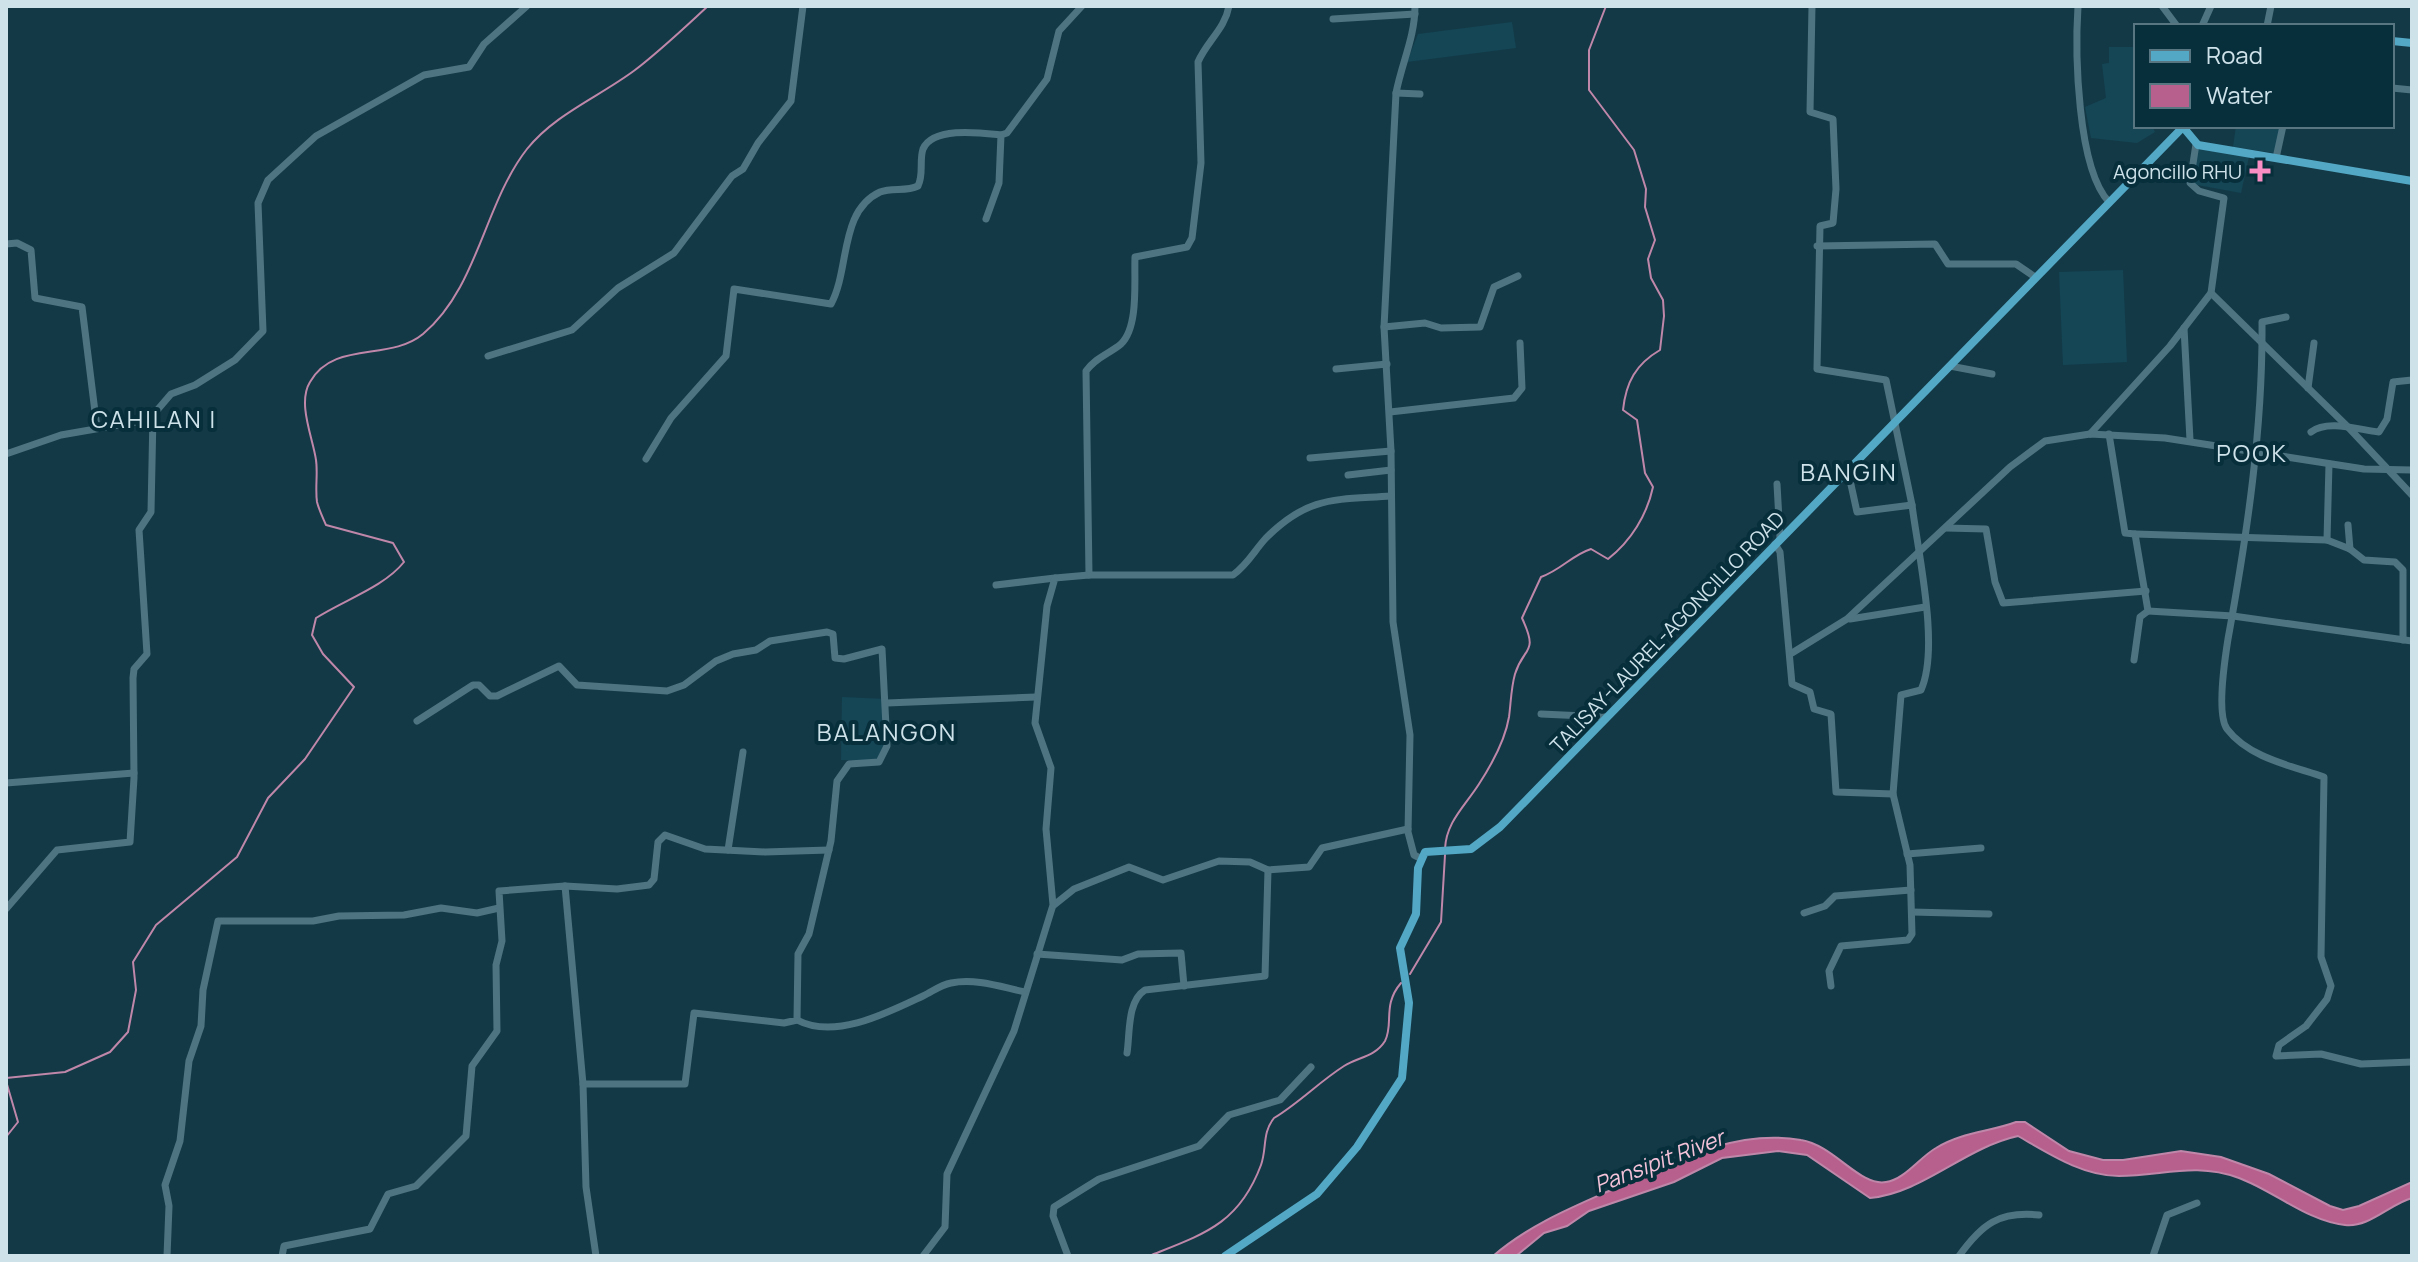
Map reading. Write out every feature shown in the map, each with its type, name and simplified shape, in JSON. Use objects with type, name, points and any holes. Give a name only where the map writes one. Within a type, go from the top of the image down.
[{"type":"main road","name":"TALISAY-LAUREL-AGONCILLO ROAD","points":[[1420,858],[1425,852],[1436,849],[1471,849],[1483,843],[2181,128]]},
{"type":"main road","points":[[2184,128],[2196,144],[2412,181]]},
{"type":"main road","points":[[1225,1256],[1317,1194],[1357,1147],[1402,1078],[1409,1003],[1400,948],[1416,914],[1420,858]]},
{"type":"street","points":[[6,909],[57,850],[130,842],[134,773],[134,669],[147,654],[139,530],[151,512],[153,419],[171,394],[195,385],[235,360],[263,331],[258,203],[268,180],[316,136],[424,75],[469,67],[484,44],[527,6]]},
{"type":"street","points":[[488,356],[572,330],[618,288],[674,253],[732,176],[743,169],[758,143],[791,101],[803,6]]},
{"type":"street","points":[[646,459],[671,418],[726,356],[734,289],[831,304],[845,268],[851,221],[863,206],[884,191],[918,186],[926,144],[960,131],[1007,133],[1017,115],[1038,94],[1047,79],[1059,31],[1082,6]]},
{"type":"street","points":[[1089,575],[1086,371],[1094,360],[1123,342],[1131,325],[1135,257],[1187,247],[1192,238],[1201,163],[1198,62],[1204,48],[1227,20],[1229,6]]},
{"type":"street","points":[[1812,6],[1810,112],[1833,119],[1836,189],[1833,223],[1820,226],[1817,246],[1817,369],[1886,380],[1912,505],[1929,647],[1921,690],[1901,695],[1893,794],[1907,854],[1912,934],[1908,940],[1841,946],[1829,971],[1831,986]]},
{"type":"street","points":[[2078,6],[2079,83],[2089,158],[2093,180],[2109,202]]},
{"type":"street","points":[[2162,6],[2176,24]]},
{"type":"street","points":[[1333,19],[1415,10],[1412,43],[1403,60],[1396,93],[1384,327],[1390,412],[1393,622],[1410,735],[1408,829],[1410,846],[1420,858]]},
{"type":"street","points":[[1396,93],[1420,94]]},
{"type":"street","points":[[2276,158],[2283,128]]},
{"type":"street","points":[[986,219],[999,183],[1001,135]]},
{"type":"street","points":[[2090,434],[2211,293],[2224,198],[2199,191],[2190,183],[2196,144]]},
{"type":"street","points":[[6,244],[17,243],[31,250],[35,298],[82,307],[97,428]]},
{"type":"street","points":[[1817,246],[1935,244],[1948,264],[2016,264],[2035,277]]},
{"type":"street","points":[[1384,327],[1425,323],[1441,328],[1480,327],[1494,287],[1518,276]]},
{"type":"street","points":[[2211,293],[2348,427],[2386,471],[2412,495]]},
{"type":"street","points":[[2286,317],[2264,320],[2256,450],[2224,662],[2222,714],[2225,727],[2245,747],[2324,777],[2321,957],[2331,986],[2327,999],[2306,1026],[2279,1045],[2276,1056],[2321,1054],[2361,1064],[2412,1062]]},
{"type":"street","points":[[2184,328],[2190,440]]},
{"type":"street","points":[[1390,412],[1514,398],[1522,388],[1520,343]]},
{"type":"street","points":[[2308,388],[2314,343]]},
{"type":"street","points":[[1336,369],[1387,364]]},
{"type":"street","points":[[1950,366],[1992,374]]},
{"type":"street","points":[[2311,432],[2315,428],[2348,427],[2379,432],[2387,419],[2393,382],[2412,380]]},
{"type":"street","points":[[6,454],[61,435],[153,419]]},
{"type":"street","points":[[1792,653],[1847,619],[2045,441],[2090,434],[2190,440],[2329,464],[2386,471],[2412,470]]},
{"type":"street","points":[[2109,434],[2125,533],[2327,540],[2350,549],[2364,560],[2401,565],[2408,641],[2233,616],[2148,611],[2140,617],[2134,660]]},
{"type":"street","points":[[1310,458],[1391,451]]},
{"type":"street","points":[[2327,540],[2329,464]]},
{"type":"street","points":[[1348,475],[1391,470]]},
{"type":"street","points":[[1848,471],[1857,512],[1912,505]]},
{"type":"street","points":[[1777,484],[1777,541],[1792,653],[1792,684],[1810,692],[1814,709],[1831,714],[1836,792],[1893,794]]},
{"type":"street","points":[[996,585],[1089,575],[1233,575],[1248,564],[1265,540],[1315,502],[1391,496]]},
{"type":"street","points":[[2348,525],[2350,549]]},
{"type":"street","points":[[1946,528],[1986,529],[1995,582],[2003,603],[2146,591]]},
{"type":"street","points":[[2135,534],[2148,611]]},
{"type":"street","points":[[923,1256],[945,1227],[947,1174],[1014,1031],[1053,905],[1046,829],[1051,768],[1037,736],[1036,697],[1047,606],[1055,578]]},
{"type":"street","points":[[1847,619],[1925,607]]},
{"type":"street","points":[[417,721],[473,685],[479,685],[490,696],[497,696],[559,666],[577,685],[667,691],[684,685],[716,661],[756,650],[770,641],[827,632],[833,634],[835,658],[844,659],[882,649],[887,746],[882,758],[875,763],[849,764],[837,781],[829,850],[809,934],[798,954],[797,1020]]},
{"type":"street","points":[[887,703],[1036,697]]},
{"type":"street","points":[[1541,714],[1607,717]]},
{"type":"street","points":[[728,850],[743,752]]},
{"type":"street","points":[[6,783],[134,773]]},
{"type":"street","points":[[1053,905],[1074,889],[1129,867],[1163,880],[1219,861],[1250,862],[1268,870],[1309,867],[1322,848],[1408,829]]},
{"type":"street","points":[[282,1256],[284,1246],[370,1229],[388,1194],[416,1186],[466,1136],[472,1066],[497,1031],[496,965],[502,941],[501,889],[565,886],[617,889],[649,885],[654,879],[658,842],[665,835],[705,849],[829,850]]},
{"type":"street","points":[[1907,854],[1981,848]]},
{"type":"street","points":[[1127,1053],[1138,994],[1265,976],[1268,870]]},
{"type":"street","points":[[565,886],[583,1084],[586,1187],[596,1256]]},
{"type":"street","points":[[1804,913],[1825,906],[1835,896],[1911,890]]},
{"type":"street","points":[[167,1256],[169,1206],[165,1185],[180,1141],[189,1061],[201,1026],[203,990],[218,921],[313,921],[339,916],[404,915],[441,908],[477,913],[499,908]]},
{"type":"street","points":[[1912,912],[1989,914]]},
{"type":"street","points":[[1037,954],[1122,960],[1138,954],[1181,953],[1184,986]]},
{"type":"street","points":[[583,1084],[685,1084],[694,1013],[784,1023],[797,1020],[811,1027],[849,1025],[897,1008],[941,986],[970,980],[1025,992]]},
{"type":"street","points":[[1068,1256],[1053,1216],[1054,1207],[1099,1179],[1199,1146],[1229,1115],[1280,1100],[1311,1067]]},
{"type":"street","points":[[2153,1256],[2159,1228],[2167,1215],[2197,1203]]},
{"type":"street","points":[[1959,1256],[1978,1232],[2012,1212],[2039,1215]]},
{"type":"street","points":[[1240,1246],[1244,1256]]},
{"type":"shaded area","points":[[1512,22],[1516,48],[1407,62],[1418,34]]},
{"type":"shaded area","points":[[2109,47],[2134,47],[2134,128],[2153,128],[2155,132],[2137,143],[2091,138],[2085,107],[2106,98],[2102,64],[2109,63]]},
{"type":"shaded area","points":[[2236,128],[2280,128],[2274,153],[2233,147]]},
{"type":"shaded area","points":[[2198,147],[2249,157],[2241,193],[2192,184]]},
{"type":"shaded area","points":[[2123,270],[2127,362],[2063,365],[2059,272]]},
{"type":"shaded area","points":[[842,697],[885,699],[884,751],[878,761],[841,760]]},
{"type":"water","points":[[2025,1122],[2069,1151],[2103,1160],[2181,1151],[2221,1157],[2269,1174],[2343,1210],[2412,1182],[2412,1198],[2362,1223],[2345,1225],[2317,1218],[2252,1184],[2223,1173],[2193,1170],[2105,1175],[2066,1162],[2018,1136],[1980,1150],[1908,1188],[1870,1198],[1807,1155],[1778,1151],[1722,1158],[1674,1182],[1589,1211],[1567,1226],[1544,1233],[1516,1256],[1493,1256],[1534,1227],[1564,1212],[1678,1160],[1726,1144],[1751,1139],[1801,1140],[1825,1149],[1866,1178],[1886,1182],[1906,1173],[1946,1143]]},
{"type":"waterway","points":[[6,1078],[65,1072],[110,1052],[128,1032],[136,990],[133,962],[156,925],[237,857],[268,798],[305,759],[354,687],[323,654],[312,635],[316,618],[375,586],[404,562],[393,543],[326,525],[317,502],[316,460],[305,410],[306,390],[310,382],[320,369],[333,361],[394,347],[423,334],[441,315],[469,270],[500,195],[527,149],[564,116],[644,63],[708,6]]},
{"type":"waterway","points":[[1445,849],[1453,822],[1489,768],[1504,735],[1515,674],[1530,644],[1522,618],[1541,577],[1591,549],[1608,559],[1637,527],[1653,487],[1645,473],[1637,420],[1623,410],[1634,375],[1645,361],[1660,350],[1663,300],[1651,278],[1648,259],[1655,240],[1645,207],[1646,189],[1634,150],[1589,90],[1589,50],[1606,6]]},
{"type":"waterway","points":[[1410,974],[1441,922],[1445,855]]},
{"type":"waterway","points":[[1149,1256],[1203,1233],[1230,1214],[1252,1185],[1274,1118],[1344,1066],[1381,1046],[1387,1035],[1392,999],[1401,983]]},
{"type":"waterway","points":[[6,1081],[18,1122],[6,1137]]},
{"type":"place","name":"Agoncillo RHU","points":[[2260,171]]},
{"type":"district","name":"CAHILAN I","points":[[154,418]]},
{"type":"district","name":"POOK","points":[[2252,452]]},
{"type":"district","name":"BANGIN","points":[[1849,471]]},
{"type":"district","name":"BALANGON","points":[[887,731]]},
{"type":"water label","name":"Pansipit River","points":[[1659,1161]]}]
